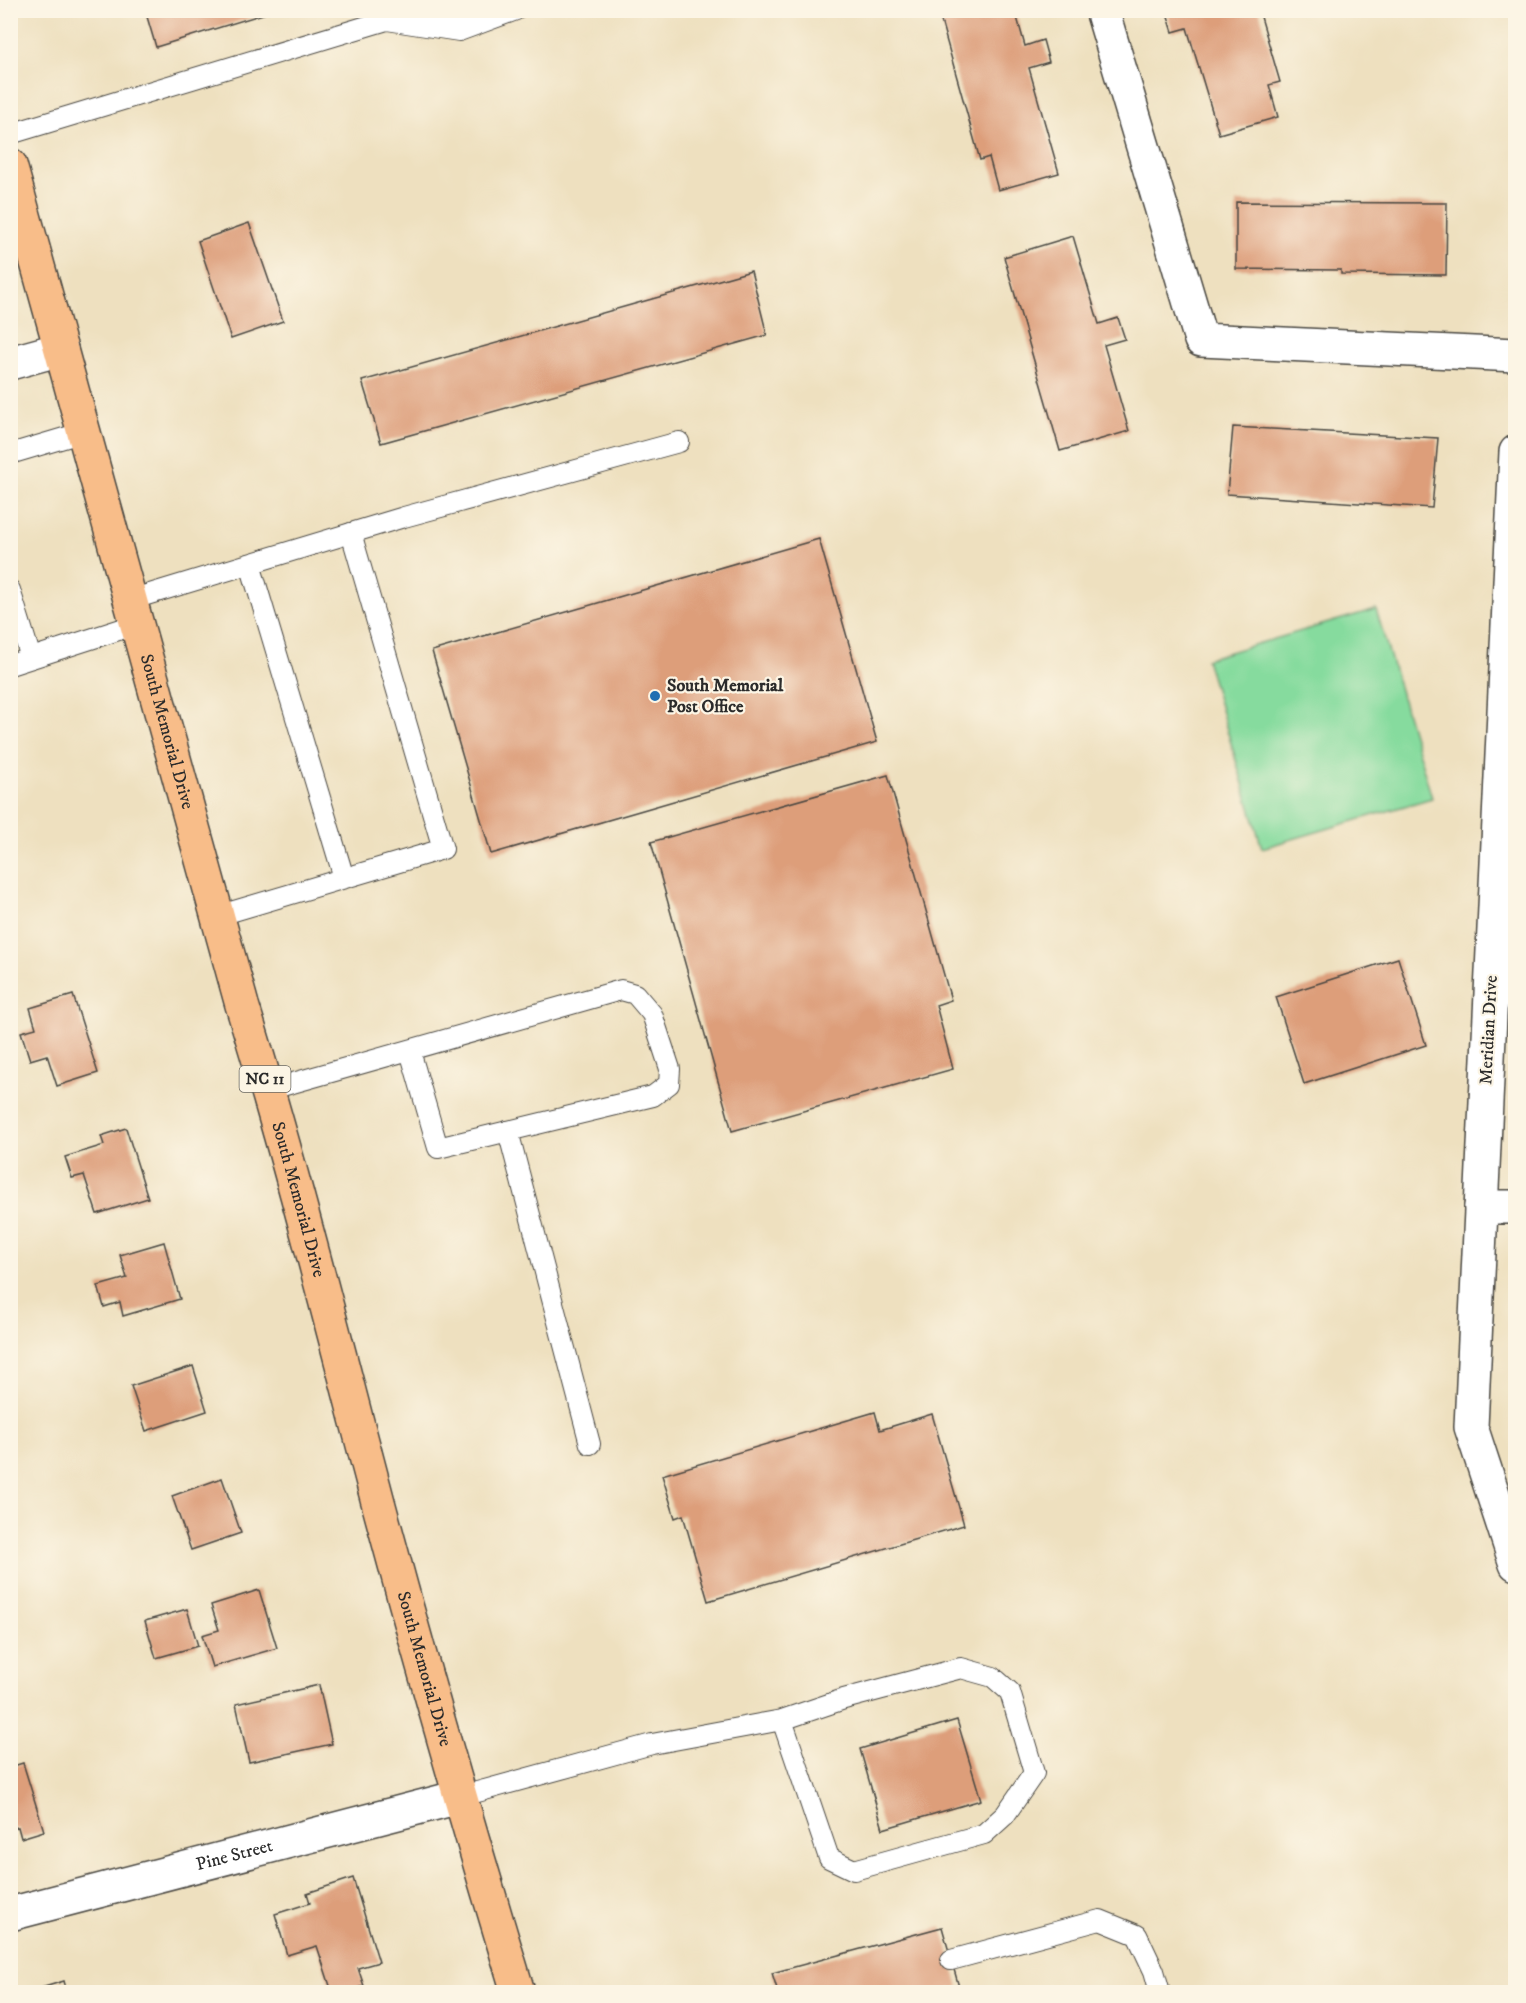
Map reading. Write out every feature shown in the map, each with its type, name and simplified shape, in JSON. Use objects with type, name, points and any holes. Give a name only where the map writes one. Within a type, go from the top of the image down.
[{"type":"main road","name":"South Memorial Drive","points":[[10,165],[217,916],[268,1090],[459,1797],[518,1992]]},
{"type":"street","points":[[1102,10],[1201,340],[1515,355]]},
{"type":"street","points":[[10,363],[61,349]]},
{"type":"street","name":"Meridian Drive","points":[[1515,452],[1508,760],[1481,1207],[1471,1427],[1515,1564]]},
{"type":"street","points":[[1481,1207],[1515,1207]]},
{"type":"street","name":"Pine Street","points":[[10,1914],[459,1797]]},
{"type":"lane","points":[[10,134],[386,15],[459,31],[516,10]]},
{"type":"lane","points":[[10,454],[84,432]]},
{"type":"lane","points":[[10,665],[250,564],[351,533],[679,441]]},
{"type":"lane","points":[[217,916],[443,849],[351,533]]},
{"type":"lane","points":[[250,564],[344,878]]},
{"type":"lane","points":[[10,590],[31,658]]},
{"type":"lane","points":[[268,1090],[621,990],[635,994],[652,1014],[670,1069],[669,1084],[653,1096],[438,1148],[410,1051]]},
{"type":"lane","points":[[508,1131],[590,1444]]},
{"type":"lane","points":[[459,1797],[652,1744],[782,1720],[844,1699],[961,1668],[993,1677],[1010,1692],[1034,1773],[1005,1815],[984,1834],[854,1870],[829,1858],[782,1720]]},
{"type":"lane","points":[[951,1960],[1100,1920],[1137,1935],[1154,1971],[1160,1992]]},
{"type":"green space","points":[[1376,609],[1432,798],[1262,848],[1206,659]]},
{"type":"building","points":[[145,10],[273,10],[273,11],[156,47]]},
{"type":"building","points":[[938,10],[1015,10],[1025,46],[1043,40],[1049,62],[1029,68],[1059,173],[998,190],[989,157],[980,160]]},
{"type":"building","points":[[1176,10],[1259,10],[1280,82],[1269,85],[1278,117],[1219,134],[1187,28],[1173,32],[1167,13]]},
{"type":"building","points":[[1236,202],[1447,203],[1446,275],[1341,274],[1341,270],[1236,269]]},
{"type":"building","points":[[249,223],[283,321],[231,339],[198,241]]},
{"type":"building","points":[[1073,236],[1099,324],[1118,318],[1125,339],[1104,345],[1129,431],[1060,451],[1004,257]]},
{"type":"building","points":[[751,271],[767,335],[381,443],[362,381]]},
{"type":"building","points":[[1233,427],[1438,438],[1432,508],[1227,494]]},
{"type":"building","name":"South Memorial Post Office","points":[[819,539],[877,742],[491,854],[432,651]]},
{"type":"building","points":[[888,775],[951,1000],[936,1005],[953,1069],[732,1131],[651,842]]},
{"type":"building","points":[[1398,958],[1426,1045],[1304,1084],[1276,997]]},
{"type":"building","points":[[73,995],[98,1073],[57,1086],[47,1055],[30,1060],[21,1032],[36,1028],[30,1008]]},
{"type":"building","points":[[126,1128],[148,1198],[97,1214],[84,1175],[72,1178],[65,1157],[104,1145],[101,1136]]},
{"type":"building","points":[[164,1242],[180,1299],[123,1316],[120,1302],[104,1307],[98,1286],[127,1278],[120,1255]]},
{"type":"building","points":[[193,1366],[207,1411],[146,1431],[131,1386]]},
{"type":"building","points":[[875,1412],[880,1430],[932,1414],[964,1525],[708,1601],[683,1515],[675,1518],[662,1475]]},
{"type":"building","points":[[222,1478],[241,1533],[191,1550],[172,1496]]},
{"type":"building","points":[[259,1590],[277,1648],[212,1667],[202,1635],[219,1630],[211,1605]]},
{"type":"building","points":[[187,1609],[198,1646],[156,1658],[145,1621]]},
{"type":"building","points":[[319,1685],[332,1744],[249,1762],[236,1704]]},
{"type":"building","points":[[957,1720],[981,1800],[883,1829],[860,1749]]},
{"type":"building","points":[[23,1763],[44,1831],[21,1838],[18,1827],[10,1829],[10,1767]]},
{"type":"building","points":[[353,1878],[379,1962],[358,1968],[364,1986],[344,1992],[332,1992],[317,1946],[287,1955],[275,1914],[310,1903],[307,1893]]},
{"type":"building","points":[[942,1927],[959,1987],[937,1992],[778,1992],[772,1973]]},
{"type":"building","points":[[64,1981],[67,1992],[28,1992]]},
{"type":"place","name":"South Memorial Post Office","points":[[655,696]]}]
